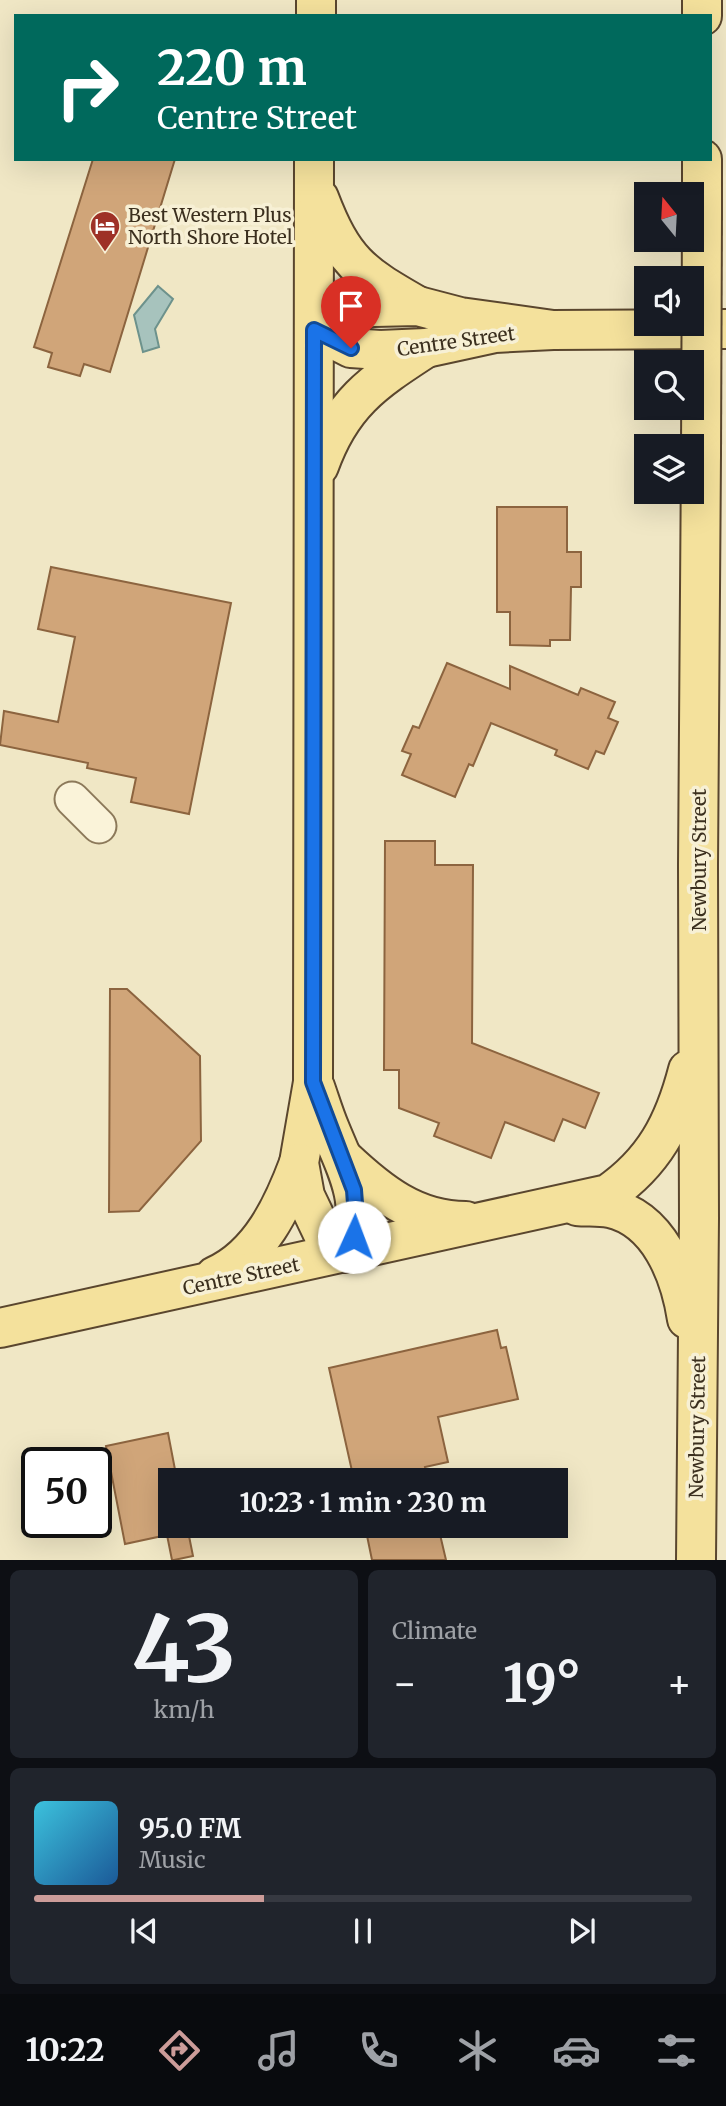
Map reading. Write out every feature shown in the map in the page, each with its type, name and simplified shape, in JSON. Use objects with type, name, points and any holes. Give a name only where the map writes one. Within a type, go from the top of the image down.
[{"type":"main road","name":"Newbury Street","points":[[696,1560],[702,161]]},
{"type":"main road","points":[[314,173],[328,223],[345,255],[373,281],[418,306]]},
{"type":"main road","points":[[195,1286],[228,1270],[250,1251],[287,1196],[299,1163],[313,1082],[314,173]]},
{"type":"main road","name":"Centre Street","points":[[314,330],[351,310],[418,306],[460,317],[553,330]]},
{"type":"main road","name":"Centre Street","points":[[314,330],[351,348],[380,350],[426,348],[495,333],[726,329]]},
{"type":"main road","points":[[313,481],[329,437],[349,408],[381,377],[426,348]]},
{"type":"main road","name":"Centre Street","points":[[0,1328],[564,1206],[608,1194],[631,1178],[666,1133],[679,1102],[698,1031]]},
{"type":"main road","points":[[299,1163],[305,1196],[326,1240],[344,1253],[354,1237],[354,1190],[313,1082]]},
{"type":"main road","points":[[344,1159],[368,1182],[396,1202],[429,1217],[462,1221],[500,1219]]},
{"type":"main road","name":"Centre Street","points":[[564,1206],[609,1208],[628,1214],[645,1225],[661,1243],[685,1309],[698,1383]]},
{"type":"lane","points":[[72,799],[99,825]]},
{"type":"water","points":[[158,286],[173,299],[155,329],[159,347],[143,352],[134,315]]},
{"type":"building","name":"Best Western Plus North Shore Hotel","points":[[92,161],[174,161],[110,372],[84,364],[80,376],[48,367],[52,353],[34,347]]},
{"type":"building","points":[[497,507],[567,507],[567,552],[581,552],[581,587],[571,587],[570,640],[550,640],[550,646],[510,645],[510,612],[497,612]]},
{"type":"building","points":[[51,567],[231,603],[189,814],[131,802],[136,778],[87,768],[88,763],[0,745],[4,711],[58,722],[75,637],[38,629]]},
{"type":"building","points":[[447,663],[510,689],[510,666],[578,695],[581,688],[615,702],[608,718],[618,722],[604,754],[596,751],[588,769],[555,755],[557,750],[491,723],[473,766],[469,764],[455,797],[402,775],[411,754],[402,751],[413,726],[419,728]]},
{"type":"building","points":[[385,841],[435,841],[435,865],[473,865],[472,1043],[599,1093],[585,1128],[563,1119],[554,1141],[505,1122],[491,1158],[434,1136],[439,1123],[399,1108],[399,1070],[384,1070]]},
{"type":"building","points":[[110,989],[127,989],[200,1056],[201,1141],[139,1211],[109,1212]]},
{"type":"building","points":[[497,1330],[501,1348],[506,1347],[518,1399],[438,1417],[448,1462],[425,1468],[351,1468],[329,1368]]},
{"type":"building","points":[[168,1433],[175,1468],[158,1468],[158,1537],[125,1544],[112,1477],[112,1447],[106,1446]]},
{"type":"building","points":[[168,1538],[189,1538],[193,1556],[172,1560]]},
{"type":"building","points":[[367,1538],[441,1538],[446,1560],[372,1560]]},
{"type":"place","name":"Best Western Plus North Shore Hotel","points":[[105,253]]},
{"type":"route","points":[[351,348],[314,330],[313,1082],[354,1190],[354,1237]]}]
